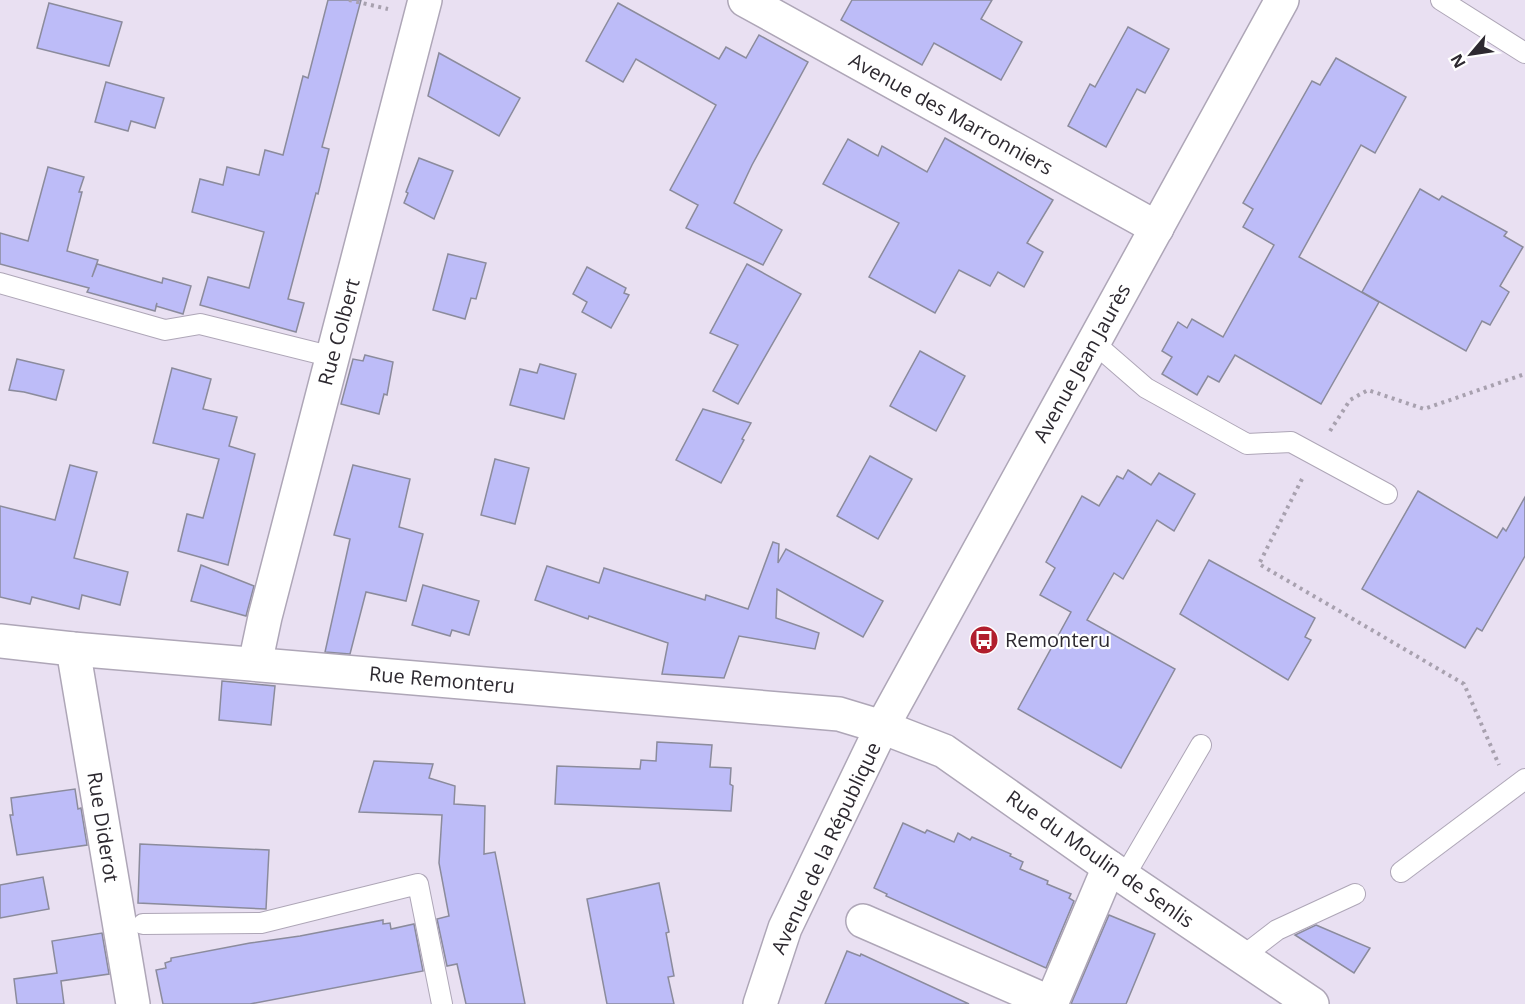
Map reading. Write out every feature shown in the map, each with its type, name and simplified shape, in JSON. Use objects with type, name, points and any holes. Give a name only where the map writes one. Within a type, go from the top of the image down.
[{"type":"street","name":"Rue Colbert","points":[[255,664],[265,617],[425,0]]},
{"type":"street","name":"Avenue des Marronniers","points":[[746,0],[1157,228]]},
{"type":"street","name":"Avenue Jean Jaurès","points":[[882,727],[1282,0]]},
{"type":"street","name":"Rue Remonteru","points":[[0,641],[839,714],[882,727]]},
{"type":"street","name":"Rue Diderot","points":[[73,649],[133,1004]]},
{"type":"street","name":"Rue du Moulin de Senlis","points":[[882,727],[944,751],[1312,1004]]},
{"type":"street","name":"Avenue de la République","points":[[760,1004],[785,928],[882,727]]},
{"type":"street","points":[[864,921],[1051,1003],[1117,872]]},
{"type":"lane","points":[[1440,0],[1525,53]]},
{"type":"lane","points":[[0,283],[165,330],[200,324],[333,357]]},
{"type":"lane","points":[[1093,342],[1146,388],[1247,444],[1291,442],[1387,494]]},
{"type":"lane","points":[[1117,872],[1201,745]]},
{"type":"lane","points":[[1401,872],[1517,785]]},
{"type":"lane","points":[[144,924],[261,923],[418,884],[442,1004]]},
{"type":"lane","points":[[1242,957],[1277,930],[1355,894]]},
{"type":"path","points":[[1517,785],[1464,684],[1259,564],[1314,455],[1350,400],[1368,390],[1424,408],[1525,374]]},
{"type":"building","points":[[328,0],[361,0],[322,147],[329,149],[288,299],[304,303],[296,332],[200,305],[208,277],[249,288],[264,232],[192,212],[200,179],[223,185],[227,167],[259,175],[265,150],[283,155],[303,76],[308,78]]},
{"type":"building","points":[[852,0],[992,0],[981,19],[1022,42],[1001,80],[934,43],[922,65],[841,20]]},
{"type":"building","points":[[49,3],[122,22],[109,66],[37,48]]},
{"type":"building","points":[[618,3],[719,59],[726,47],[746,58],[759,35],[808,62],[734,203],[782,230],[763,265],[686,228],[698,205],[670,190],[716,105],[636,59],[623,82],[586,61]]},
{"type":"building","points":[[1128,27],[1169,49],[1145,93],[1137,89],[1106,147],[1068,126],[1090,84],[1095,87]]},
{"type":"building","points":[[439,53],[520,98],[499,136],[428,96]]},
{"type":"building","points":[[1336,58],[1406,97],[1375,153],[1361,145],[1299,257],[1379,302],[1321,404],[1235,355],[1219,382],[1208,376],[1197,395],[1162,374],[1172,357],[1162,351],[1178,322],[1187,328],[1192,319],[1223,337],[1274,245],[1243,227],[1253,209],[1243,203],[1312,81],[1320,85]]},
{"type":"building","points":[[106,82],[164,98],[155,128],[131,121],[128,131],[95,122]]},
{"type":"building","points":[[945,138],[1053,200],[1027,243],[1043,252],[1024,287],[998,272],[990,286],[959,270],[935,313],[869,277],[899,223],[823,184],[848,139],[878,156],[882,146],[927,172]]},
{"type":"building","points":[[419,158],[453,171],[434,219],[404,203]]},
{"type":"building","points":[[48,167],[84,177],[67,251],[98,260],[92,277],[97,264],[162,283],[163,278],[191,286],[183,314],[156,306],[155,311],[87,292],[89,288],[0,264],[0,233],[28,241]]},
{"type":"building","points":[[1420,189],[1439,200],[1442,196],[1507,232],[1504,236],[1523,247],[1500,286],[1509,292],[1490,325],[1482,321],[1466,351],[1362,292]]},
{"type":"building","points":[[448,254],[486,263],[476,299],[471,298],[465,319],[433,310]]},
{"type":"building","points":[[747,264],[801,294],[738,404],[713,391],[738,345],[710,333]]},
{"type":"building","points":[[587,267],[626,288],[624,293],[629,295],[611,328],[582,312],[587,302],[573,294]]},
{"type":"building","points":[[920,351],[965,376],[936,431],[890,406]]},
{"type":"building","points":[[365,355],[393,362],[387,395],[384,394],[379,414],[341,404],[353,359],[363,361]]},
{"type":"building","points":[[17,359],[64,370],[56,400],[9,390]]},
{"type":"building","points":[[540,364],[576,374],[564,419],[510,405],[520,369],[537,373]]},
{"type":"building","points":[[172,368],[211,379],[203,409],[237,417],[229,446],[255,454],[228,565],[178,551],[187,514],[203,518],[219,459],[153,443]]},
{"type":"building","points":[[703,409],[751,423],[721,483],[676,460]]},
{"type":"building","points":[[870,456],[912,479],[878,539],[837,516]]},
{"type":"building","points":[[495,459],[529,468],[515,524],[481,515]]},
{"type":"building","points":[[70,465],[97,472],[74,558],[128,572],[120,605],[82,595],[79,609],[32,597],[30,604],[0,597],[0,506],[55,520]]},
{"type":"building","points":[[353,465],[410,479],[399,527],[423,534],[406,601],[366,592],[350,654],[325,652],[350,539],[334,535]]},
{"type":"building","points":[[1128,470],[1151,485],[1159,473],[1195,494],[1174,531],[1157,520],[1123,579],[1114,573],[1087,620],[1175,669],[1121,768],[1018,709],[1071,612],[1040,595],[1055,568],[1046,562],[1082,496],[1099,506],[1117,476],[1123,479]]},
{"type":"building","points":[[1418,491],[1497,538],[1503,528],[1506,531],[1525,497],[1525,556],[1482,631],[1477,628],[1465,648],[1362,589]]},
{"type":"building","points":[[773,542],[779,544],[778,563],[786,549],[883,601],[863,637],[777,589],[776,618],[819,633],[815,649],[739,636],[724,678],[662,674],[668,643],[535,600],[547,566],[599,583],[604,568],[705,600],[706,595],[748,609]]},
{"type":"building","points":[[1209,560],[1315,618],[1305,637],[1311,640],[1288,680],[1180,614]]},
{"type":"building","points":[[201,565],[254,586],[246,616],[191,601]]},
{"type":"building","points":[[423,585],[479,601],[469,635],[452,630],[450,636],[412,625]]},
{"type":"building","points":[[222,681],[275,686],[271,725],[219,720]]},
{"type":"building","points":[[657,742],[712,745],[710,767],[731,768],[730,784],[733,786],[731,811],[555,804],[557,766],[640,769],[641,760],[656,761]]},
{"type":"building","points":[[374,761],[433,764],[429,778],[455,786],[454,804],[485,806],[484,854],[495,852],[525,1004],[466,1004],[457,964],[447,966],[437,919],[449,916],[439,863],[442,815],[359,812]]},
{"type":"building","points":[[75,789],[78,809],[81,808],[87,845],[17,855],[10,815],[13,815],[11,798]]},
{"type":"building","points":[[903,823],[925,833],[927,830],[954,842],[958,833],[970,840],[972,837],[1011,854],[1010,856],[1023,862],[1020,869],[1071,894],[1069,898],[1074,901],[1046,968],[886,896],[887,894],[874,888]]},
{"type":"building","points":[[140,844],[269,850],[266,909],[138,903]]},
{"type":"building","points":[[43,877],[49,909],[0,918],[0,885]]},
{"type":"building","points":[[659,883],[669,932],[666,933],[674,976],[668,977],[674,1004],[607,1004],[587,899]]},
{"type":"building","points":[[1109,915],[1155,934],[1126,1004],[1071,1004]]},
{"type":"building","points":[[383,920],[383,924],[390,923],[391,929],[414,924],[423,971],[250,1004],[163,1004],[156,970],[166,968],[165,963],[171,961],[171,958]]},
{"type":"building","points":[[1316,925],[1370,948],[1354,973],[1295,935]]},
{"type":"building","points":[[102,933],[109,974],[61,981],[64,1004],[17,1004],[14,979],[57,973],[52,941]]},
{"type":"building","points":[[847,951],[860,956],[861,954],[969,1004],[825,1004]]},
{"type":"place","name":"Remonteru","points":[[984,640]]}]
